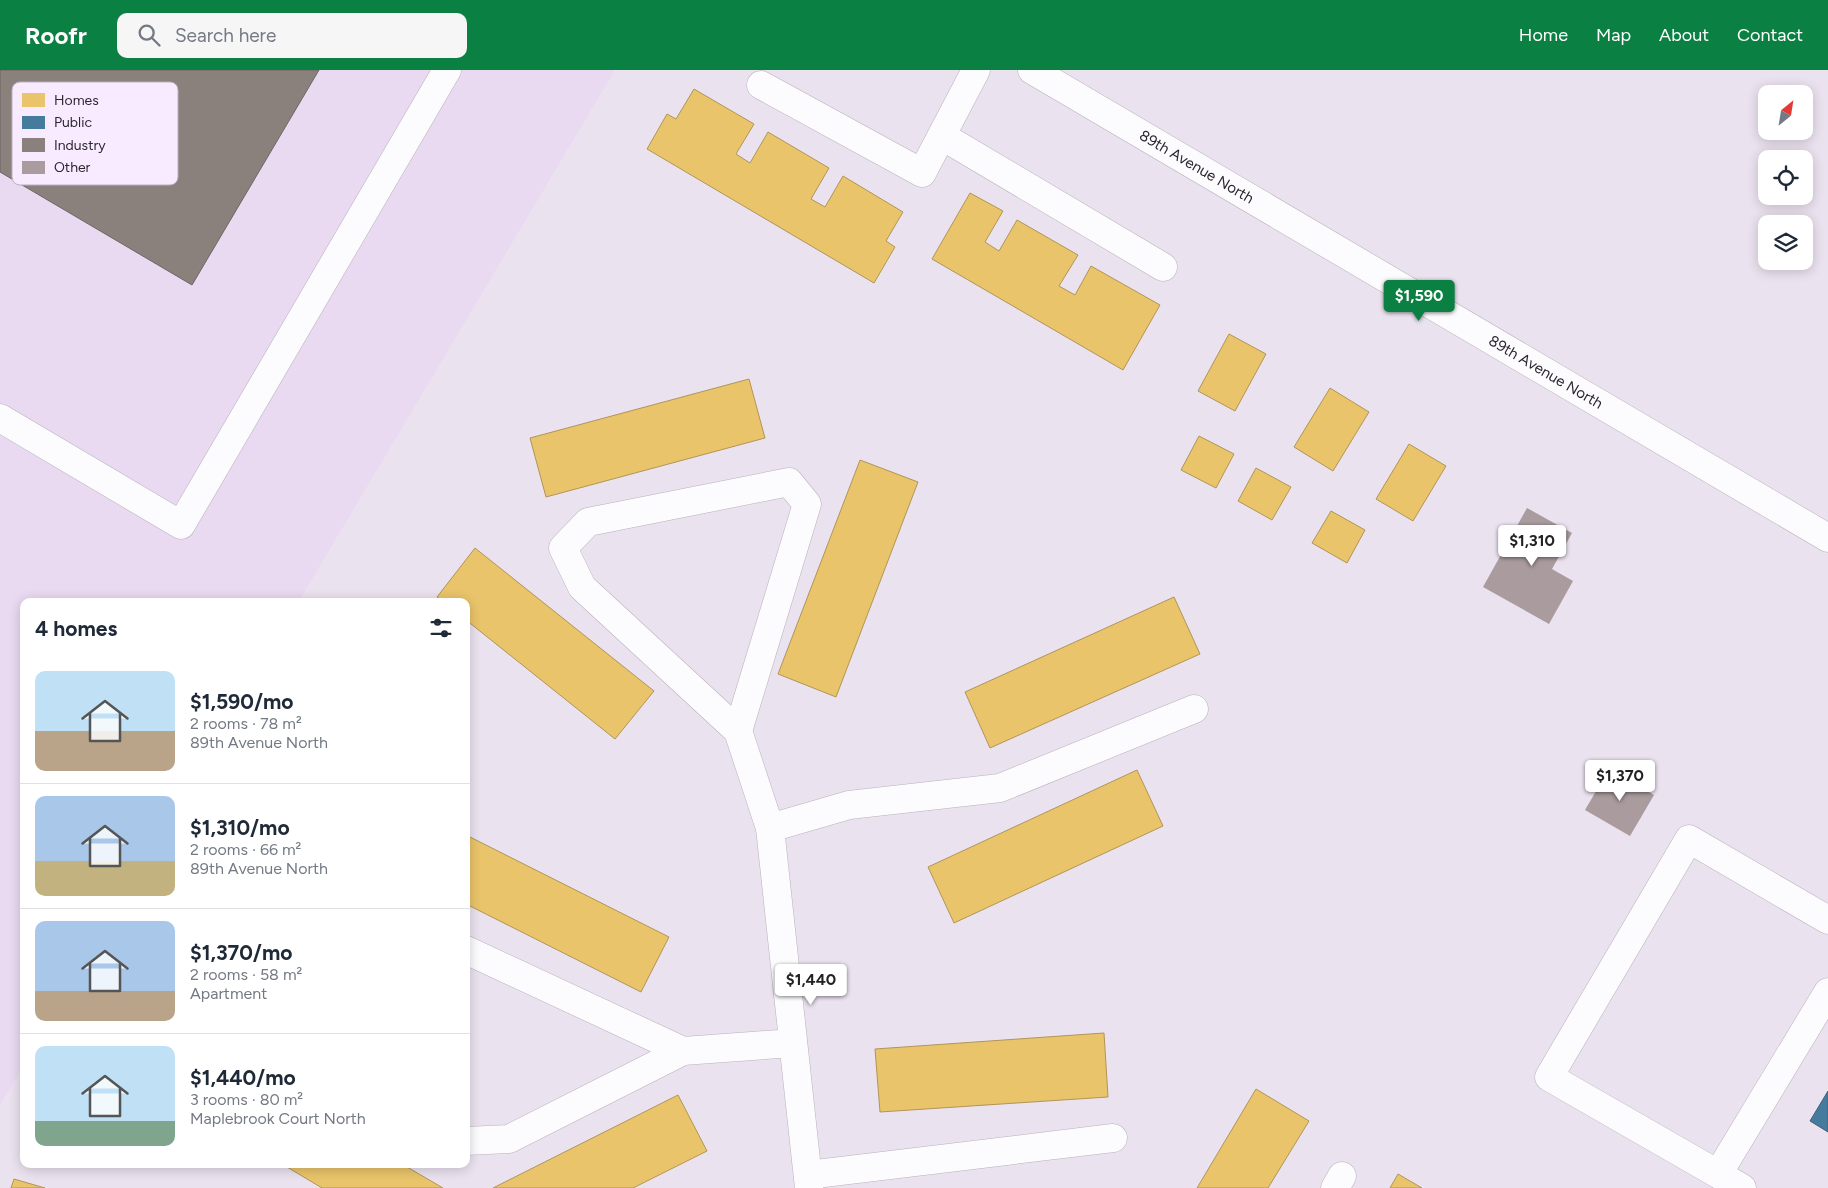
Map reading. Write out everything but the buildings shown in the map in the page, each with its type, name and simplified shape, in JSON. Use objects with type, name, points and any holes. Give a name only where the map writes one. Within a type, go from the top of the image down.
[{"type":"street","points":[[0,418],[181,525],[447,70]]},
{"type":"street","points":[[761,85],[922,173],[976,70]]},
{"type":"street","name":"89th Avenue North","points":[[1032,70],[1828,538]]},
{"type":"street","points":[[942,136],[1163,267]]},
{"type":"street","points":[[738,731],[806,504],[788,482],[588,522],[563,548],[582,587],[738,731],[770,828],[808,1182],[1113,1138]]},
{"type":"street","points":[[770,828],[849,805],[1000,788],[1194,709]]},
{"type":"street","points":[[1742,1188],[1549,1077],[1689,839],[1828,920]]},
{"type":"street","points":[[470,952],[683,1051]]},
{"type":"street","points":[[1718,1174],[1828,992]]},
{"type":"street","points":[[470,1141],[509,1139],[683,1051],[793,1043]]},
{"type":"shaded area","points":[[0,70],[615,70],[301,598],[20,598],[20,1072],[0,1105]]}]
